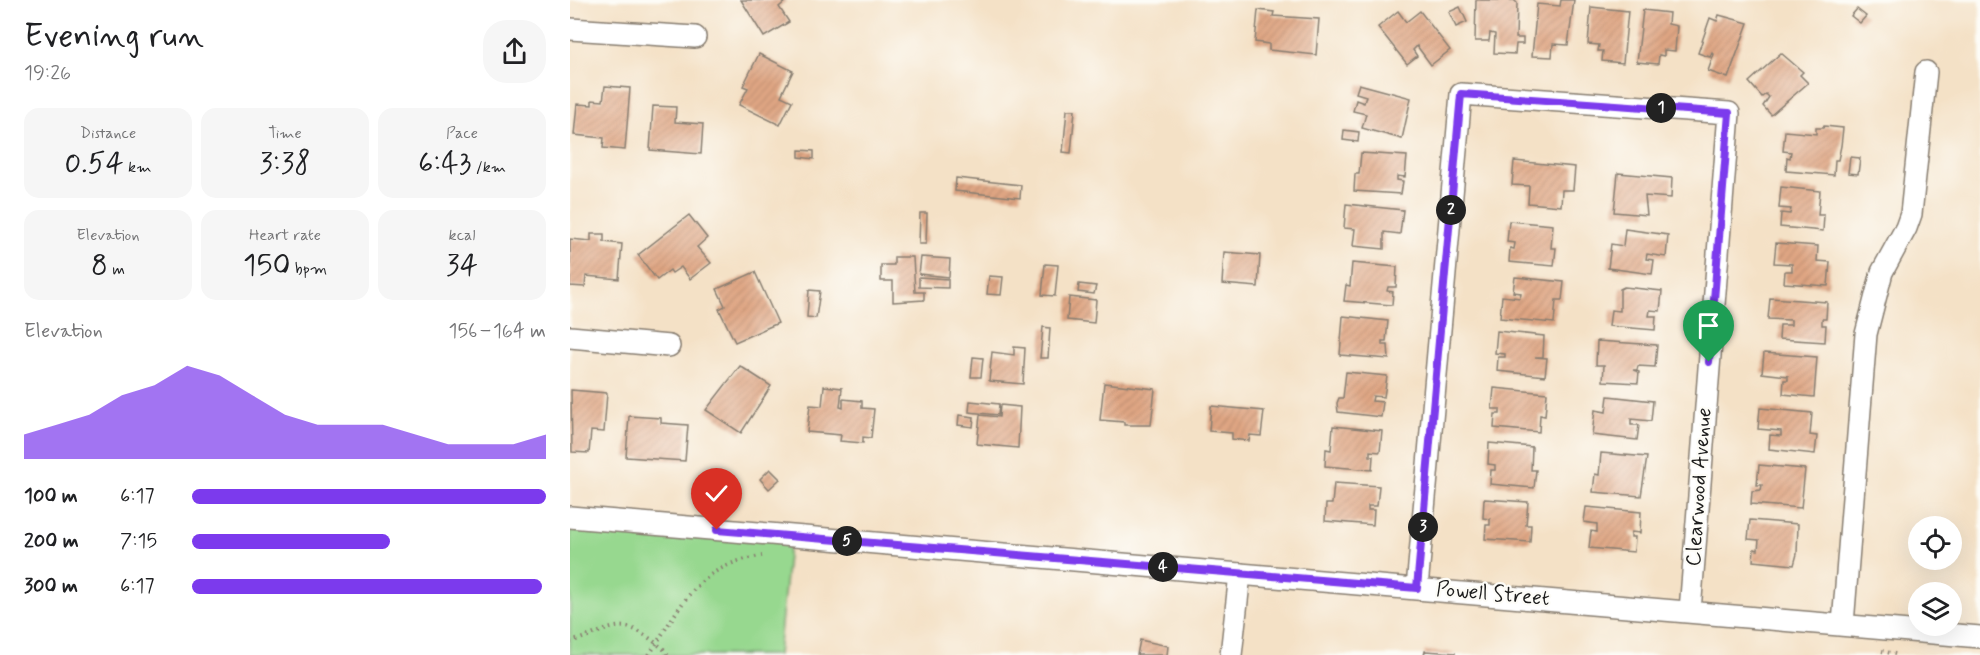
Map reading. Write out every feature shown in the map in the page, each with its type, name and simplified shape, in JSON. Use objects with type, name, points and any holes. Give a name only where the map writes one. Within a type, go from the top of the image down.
[{"type":"street","points":[[570,29],[695,38]]},
{"type":"street","points":[[1844,624],[1866,334],[1882,272],[1911,214],[1926,72]]},
{"type":"street","name":"Clearwood Avenue","points":[[1417,588],[1461,94],[1729,113],[1690,610]]},
{"type":"street","points":[[570,337],[669,346]]},
{"type":"street","name":"Powell Street","points":[[570,517],[1690,610],[1980,637]]},
{"type":"street","points":[[1231,655],[1240,574]]},
{"type":"path","points":[[650,655],[691,590],[704,578],[744,558],[765,556]]},
{"type":"path","points":[[570,642],[617,625],[641,630],[667,655]]},
{"type":"green space","points":[[570,517],[790,536],[778,655],[570,655]]},
{"type":"building","points":[[741,0],[787,0],[779,7],[789,22],[764,37]]},
{"type":"building","points":[[1476,0],[1514,0],[1517,3],[1516,38],[1523,38],[1523,44],[1516,44],[1515,54],[1494,53],[1495,34],[1490,33],[1489,41],[1475,41]]},
{"type":"building","points":[[1561,0],[1574,0],[1568,45],[1553,44],[1552,57],[1532,56],[1537,4],[1560,6]]},
{"type":"building","points":[[1460,7],[1467,22],[1456,27],[1449,12]]},
{"type":"building","points":[[1591,7],[1628,11],[1623,63],[1602,61],[1603,51],[1598,51],[1599,45],[1588,44]]},
{"type":"building","points":[[1857,9],[1866,16],[1860,23],[1851,16]]},
{"type":"building","points":[[1258,10],[1274,12],[1273,16],[1319,19],[1316,55],[1269,50],[1269,44],[1255,42]]},
{"type":"building","points":[[1643,10],[1669,13],[1668,24],[1677,26],[1675,51],[1664,50],[1664,56],[1659,55],[1658,64],[1637,62]]},
{"type":"building","points":[[1398,11],[1406,22],[1420,11],[1450,50],[1431,65],[1417,46],[1413,50],[1417,56],[1407,64],[1378,27]]},
{"type":"building","points":[[1719,15],[1748,23],[1728,78],[1708,71],[1714,54],[1712,53],[1710,57],[1698,53],[1710,18],[1717,21]]},
{"type":"building","points":[[1781,53],[1803,72],[1800,75],[1808,83],[1771,115],[1763,106],[1769,97],[1766,94],[1762,97],[1749,82]]},
{"type":"building","points":[[759,54],[793,71],[781,96],[792,101],[780,125],[739,105],[748,88],[743,86]]},
{"type":"building","points":[[1359,84],[1411,98],[1402,139],[1362,128],[1366,114],[1353,111],[1356,100],[1364,103],[1366,96],[1356,93]]},
{"type":"building","points":[[605,86],[630,88],[625,150],[603,148],[604,138],[574,135],[577,104],[592,105],[592,100],[603,101]]},
{"type":"building","points":[[653,106],[676,107],[675,122],[703,124],[701,154],[650,150]]},
{"type":"building","points":[[1067,110],[1075,110],[1071,153],[1063,152]]},
{"type":"building","points":[[1824,126],[1843,128],[1838,160],[1835,160],[1834,175],[1786,171],[1787,157],[1790,158],[1791,152],[1783,151],[1785,131],[1816,134],[1816,128]]},
{"type":"building","points":[[1344,130],[1359,132],[1358,142],[1343,140]]},
{"type":"building","points":[[799,150],[814,151],[814,159],[799,157]]},
{"type":"building","points":[[1361,153],[1407,156],[1405,177],[1397,176],[1397,180],[1403,181],[1401,194],[1354,191],[1355,174],[1359,174]]},
{"type":"building","points":[[1850,157],[1860,158],[1858,174],[1848,173]]},
{"type":"building","points":[[1514,161],[1575,167],[1573,190],[1562,190],[1561,206],[1528,203],[1529,186],[1512,185]]},
{"type":"building","points":[[1618,173],[1672,178],[1671,198],[1645,196],[1647,215],[1614,212]]},
{"type":"building","points":[[956,178],[1021,185],[1020,198],[955,191]]},
{"type":"building","points":[[1781,187],[1820,191],[1818,215],[1824,215],[1823,231],[1780,227],[1781,213],[1790,214],[1791,209],[1779,208]]},
{"type":"building","points":[[1346,204],[1403,210],[1400,234],[1384,232],[1384,249],[1353,246],[1355,229],[1344,228]]},
{"type":"building","points":[[920,213],[927,213],[926,244],[919,244]]},
{"type":"building","points":[[689,215],[707,238],[697,247],[711,263],[690,279],[681,267],[672,273],[670,270],[657,280],[638,255]]},
{"type":"building","points":[[1509,221],[1553,225],[1551,248],[1556,248],[1554,266],[1509,262],[1510,248],[1514,249],[1515,243],[1507,242]]},
{"type":"building","points":[[1625,229],[1668,235],[1666,257],[1647,254],[1646,259],[1654,260],[1652,274],[1608,268],[1611,244],[1623,246]]},
{"type":"building","points":[[591,234],[604,234],[604,242],[622,244],[619,279],[586,276],[585,287],[570,286],[570,239],[591,241]]},
{"type":"building","points":[[1776,243],[1818,246],[1817,261],[1830,262],[1828,286],[1784,283],[1785,271],[1792,271],[1792,264],[1774,263]]},
{"type":"building","points":[[1224,252],[1260,255],[1258,287],[1222,284]]},
{"type":"building","points":[[894,257],[913,257],[915,292],[924,292],[924,300],[893,302],[893,281],[881,281],[881,265],[894,265]]},
{"type":"building","points":[[921,257],[950,259],[949,277],[919,274]]},
{"type":"building","points":[[1352,263],[1397,267],[1396,287],[1388,287],[1387,291],[1393,292],[1392,305],[1344,301],[1346,285],[1350,286]]},
{"type":"building","points":[[1045,264],[1058,265],[1055,296],[1042,295]]},
{"type":"building","points":[[755,272],[778,323],[735,342],[719,309],[725,306],[717,289]]},
{"type":"building","points":[[989,276],[1003,277],[1001,295],[987,294]]},
{"type":"building","points":[[919,277],[948,279],[948,288],[919,287]]},
{"type":"building","points":[[1515,277],[1564,282],[1562,300],[1556,300],[1554,323],[1500,318],[1502,296],[1520,298],[1521,293],[1513,292]]},
{"type":"building","points":[[1079,284],[1096,286],[1094,294],[1078,292]]},
{"type":"building","points":[[1624,287],[1662,291],[1660,311],[1650,310],[1649,316],[1656,316],[1655,330],[1609,326],[1611,310],[1620,311],[1620,289]]},
{"type":"building","points":[[809,290],[820,291],[816,318],[807,317]]},
{"type":"building","points":[[1069,297],[1096,300],[1094,323],[1067,320]]},
{"type":"building","points":[[1770,298],[1827,302],[1826,319],[1822,319],[1822,325],[1826,325],[1825,342],[1779,339],[1780,325],[1791,325],[1791,320],[1768,319]]},
{"type":"building","points":[[1343,316],[1388,321],[1386,341],[1382,341],[1382,345],[1388,345],[1389,359],[1340,355]]},
{"type":"building","points":[[1043,327],[1050,328],[1048,358],[1040,358]]},
{"type":"building","points":[[1497,331],[1544,336],[1543,357],[1535,357],[1547,358],[1545,376],[1497,371],[1498,357],[1505,357],[1505,354],[1495,353]]},
{"type":"building","points":[[1597,341],[1657,345],[1655,367],[1638,366],[1637,370],[1633,370],[1639,372],[1638,383],[1603,381],[1604,365],[1596,365]]},
{"type":"building","points":[[1014,347],[1025,348],[1023,384],[989,381],[992,352],[1014,355]]},
{"type":"building","points":[[1764,353],[1817,357],[1814,397],[1783,394],[1784,380],[1788,380],[1788,376],[1762,373]]},
{"type":"building","points":[[973,357],[983,358],[981,377],[971,377]]},
{"type":"building","points":[[740,366],[771,386],[741,433],[706,410]]},
{"type":"building","points":[[1346,372],[1387,376],[1384,397],[1373,396],[1372,401],[1383,402],[1381,417],[1338,412],[1337,403],[1339,398],[1343,398]]},
{"type":"building","points":[[1104,383],[1155,389],[1151,425],[1124,425],[1124,422],[1100,420]]},
{"type":"building","points":[[824,386],[842,388],[840,407],[843,408],[843,399],[862,401],[862,408],[874,409],[871,438],[863,437],[863,443],[840,441],[841,435],[807,432],[810,405],[822,406]]},
{"type":"building","points":[[1494,388],[1547,393],[1545,416],[1540,415],[1539,432],[1494,428],[1495,414],[1500,414],[1500,409],[1492,409]]},
{"type":"building","points":[[571,390],[607,393],[604,432],[591,431],[589,453],[572,452]]},
{"type":"building","points":[[1608,396],[1653,401],[1651,421],[1631,419],[1631,425],[1639,425],[1637,440],[1592,435],[1595,410],[1606,412]]},
{"type":"building","points":[[970,401],[999,404],[998,415],[969,412]]},
{"type":"building","points":[[1000,405],[1020,407],[1018,448],[977,444],[980,415],[999,417]]},
{"type":"building","points":[[1211,406],[1264,411],[1261,436],[1250,435],[1249,441],[1232,439],[1232,433],[1209,431]]},
{"type":"building","points":[[1760,408],[1812,413],[1810,435],[1817,436],[1815,454],[1769,449],[1770,435],[1781,436],[1781,431],[1758,429]]},
{"type":"building","points":[[959,415],[974,417],[973,427],[958,425]]},
{"type":"building","points":[[629,416],[661,418],[661,423],[688,425],[685,461],[626,457]]},
{"type":"building","points":[[1333,426],[1382,431],[1380,452],[1370,451],[1370,456],[1373,456],[1372,470],[1325,466],[1326,449],[1331,450]]},
{"type":"building","points":[[1489,443],[1532,447],[1531,470],[1536,470],[1534,488],[1490,484],[1491,470],[1495,470],[1495,465],[1488,464]]},
{"type":"building","points":[[1601,453],[1647,457],[1641,496],[1593,492],[1595,474],[1599,475]]},
{"type":"building","points":[[1759,465],[1805,469],[1801,508],[1751,504],[1752,491],[1761,490],[1762,485],[1757,485]]},
{"type":"building","points":[[770,469],[780,479],[769,489],[760,479]]},
{"type":"building","points":[[1334,483],[1379,486],[1377,506],[1368,506],[1368,510],[1374,510],[1373,525],[1325,521],[1326,504],[1332,504]]},
{"type":"building","points":[[1484,499],[1528,502],[1526,525],[1531,525],[1530,542],[1485,539],[1486,525],[1490,525],[1490,519],[1483,518]]},
{"type":"building","points":[[1586,507],[1641,512],[1640,533],[1631,532],[1631,537],[1635,537],[1634,552],[1589,548],[1591,531],[1597,532],[1597,524],[1584,522]]},
{"type":"building","points":[[1750,520],[1798,524],[1797,554],[1794,565],[1753,561],[1754,549],[1758,550],[1759,540],[1748,539]]},
{"type":"building","points":[[1140,640],[1168,646],[1167,655],[1137,655]]},
{"type":"building","points":[[1425,651],[1455,653],[1455,655],[1424,655]]},
{"type":"route","points":[[717,530],[1417,588],[1461,94],[1729,113],[1709,362]]}]
